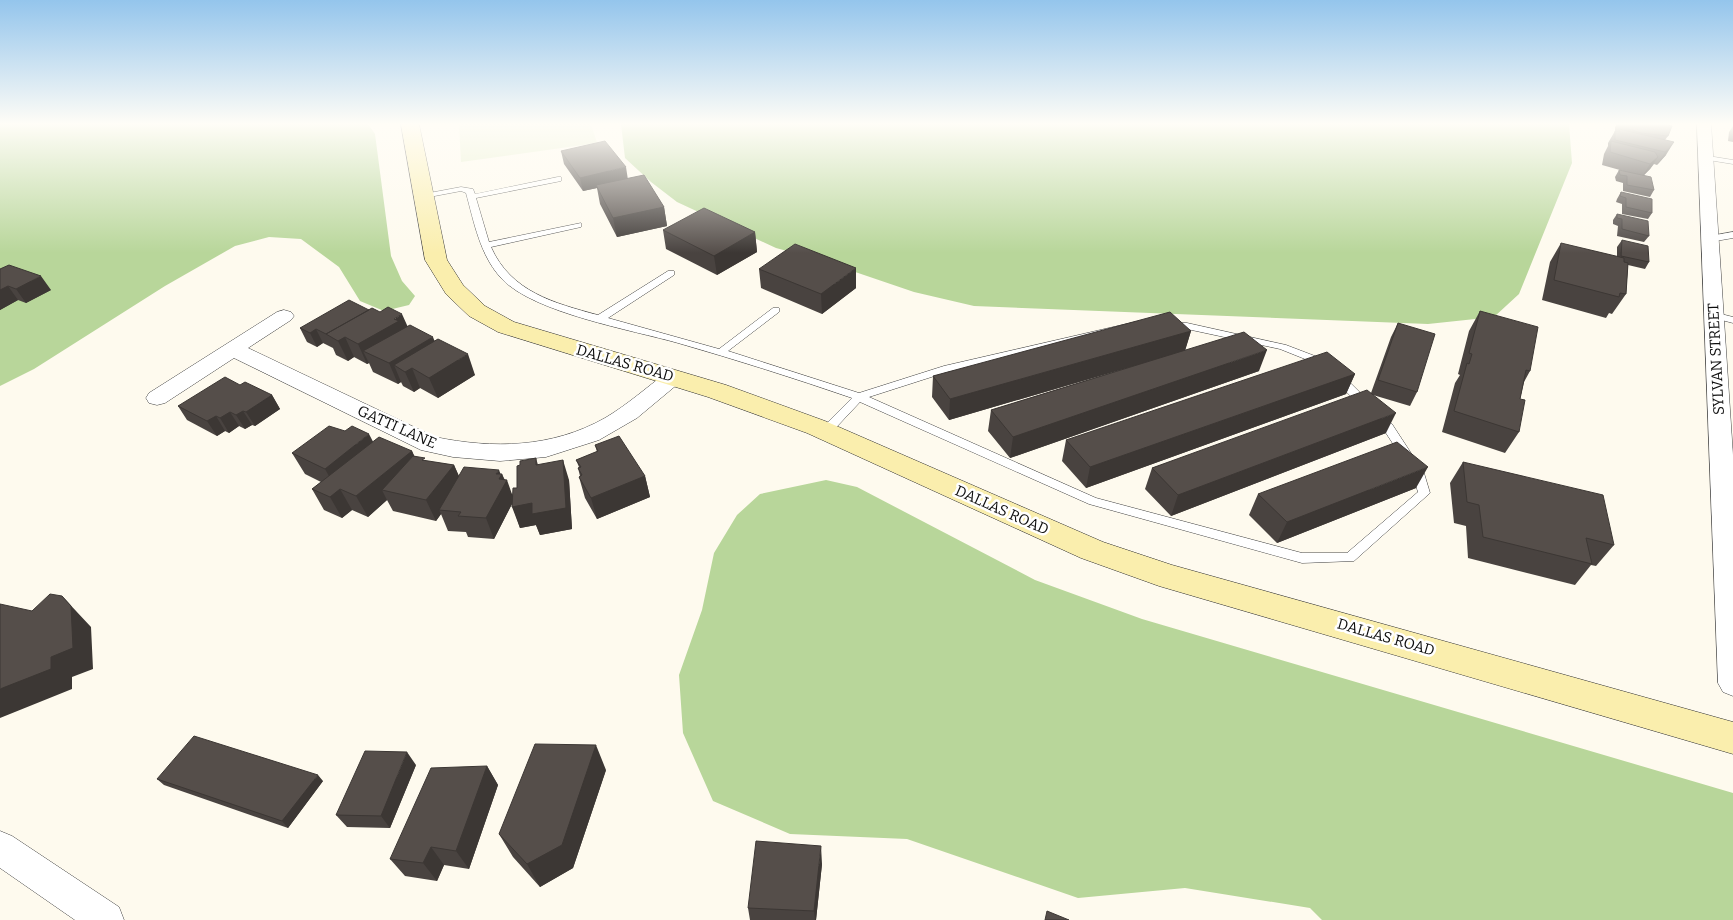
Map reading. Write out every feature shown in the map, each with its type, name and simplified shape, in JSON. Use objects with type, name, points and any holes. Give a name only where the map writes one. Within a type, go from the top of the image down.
[{"type":"street","name":"DALLAS ROAD","points":[[418,167],[436,260],[454,289],[477,311],[506,327],[718,391],[826,431],[1092,550],[1170,577],[1414,645],[1733,738]]},
{"type":"street","name":"SYLVAN STREET","points":[[1706,167],[1710,239],[1723,317],[1733,672]]},
{"type":"street","points":[[157,398],[284,316]]},
{"type":"street","name":"GATTI LANE","points":[[233,349],[429,444],[490,454],[537,452],[574,443],[613,423],[674,378]]},
{"type":"street","points":[[0,848],[106,920]]},
{"type":"lane","points":[[471,197],[558,179]]},
{"type":"lane","points":[[424,196],[461,189],[470,191],[482,236],[500,272],[514,285],[539,298],[601,318],[760,362],[858,397],[1093,501],[1302,558],[1350,558],[1424,493],[1418,473],[1388,427],[1324,363],[1283,347],[1186,326],[1135,325],[944,369],[858,397],[826,431]]},
{"type":"lane","points":[[487,245],[578,225]]},
{"type":"lane","points":[[1710,239],[1733,235]]},
{"type":"lane","points":[[601,318],[671,273]]},
{"type":"lane","points":[[721,352],[776,310]]},
{"type":"green space","points":[[0,167],[379,167],[391,256],[402,281],[415,296],[409,305],[384,311],[360,301],[339,267],[301,239],[269,237],[235,246],[165,286],[34,369],[0,386]]},
{"type":"green space","points":[[635,167],[1570,167],[1519,294],[1494,317],[1428,324],[974,306],[914,292],[817,259],[776,248],[677,202]]},
{"type":"green space","points":[[826,480],[857,487],[1035,580],[1142,619],[1733,793],[1733,920],[1322,920],[1310,908],[1185,888],[1078,898],[907,839],[790,834],[713,801],[683,733],[679,675],[702,610],[714,553],[737,515],[760,494]]},
{"type":"building","points":[[572,167],[626,167],[580,178]]},
{"type":"building","points":[[1619,170],[1651,177],[1654,190],[1627,185],[1627,176],[1620,175]]},
{"type":"building","points":[[644,175],[664,207],[613,218],[596,185]]},
{"type":"building","points":[[1621,192],[1652,199],[1652,213],[1626,207],[1626,198],[1620,196]]},
{"type":"building","points":[[704,208],[755,232],[714,256],[663,230]]},
{"type":"building","points":[[1617,214],[1648,221],[1649,236],[1622,229],[1622,219],[1617,218]]},
{"type":"building","points":[[1622,240],[1648,246],[1649,262],[1621,256]]},
{"type":"building","points":[[1561,243],[1624,258],[1624,262],[1628,263],[1626,294],[1620,293],[1619,297],[1554,280]]},
{"type":"building","points":[[795,244],[856,268],[821,294],[759,269]]},
{"type":"building","points":[[9,265],[41,276],[16,289],[8,286],[0,290],[0,269]]},
{"type":"building","points":[[349,300],[369,310],[326,334],[316,329],[310,333],[300,328]]},
{"type":"building","points":[[388,307],[402,314],[394,319],[399,321],[358,344],[345,337],[338,341],[326,334],[372,308],[380,312]]},
{"type":"building","points":[[1480,311],[1538,327],[1530,371],[1526,370],[1520,399],[1525,400],[1519,432],[1454,411],[1467,363],[1469,364],[1472,354],[1469,353]]},
{"type":"building","points":[[1170,312],[1191,331],[950,399],[933,376]]},
{"type":"building","points":[[1398,323],[1435,334],[1417,392],[1378,380]]},
{"type":"building","points":[[410,325],[433,337],[389,363],[363,351]]},
{"type":"building","points":[[1244,332],[1267,350],[1013,437],[991,410]]},
{"type":"building","points":[[438,339],[468,354],[429,378],[412,368],[405,372],[394,365]]},
{"type":"building","points":[[1327,352],[1355,374],[1090,467],[1066,440]]},
{"type":"building","points":[[225,377],[240,385],[245,382],[272,395],[246,412],[243,411],[236,415],[230,412],[220,418],[216,416],[207,421],[178,406]]},
{"type":"building","points":[[1367,390],[1396,413],[1178,495],[1152,468]]},
{"type":"building","points":[[329,426],[345,431],[352,426],[369,434],[325,469],[292,453]]},
{"type":"building","points":[[619,436],[645,476],[591,498],[579,477],[582,475],[578,468],[581,467],[576,460],[598,451],[595,445]]},
{"type":"building","points":[[379,437],[412,451],[356,496],[340,489],[330,497],[312,489]]},
{"type":"building","points":[[1397,442],[1428,467],[1287,522],[1258,494]]},
{"type":"building","points":[[413,456],[425,458],[422,460],[454,465],[426,500],[382,490]]},
{"type":"building","points":[[536,458],[536,465],[563,460],[566,508],[532,514],[532,503],[512,507],[513,488],[517,488],[517,466],[520,465],[520,461]]},
{"type":"building","points":[[1463,462],[1603,495],[1614,545],[1586,538],[1592,564],[1483,537],[1479,505],[1467,502]]},
{"type":"building","points":[[464,467],[499,470],[496,474],[502,474],[499,479],[507,480],[486,518],[458,516],[461,512],[439,510]]},
{"type":"building","points":[[50,594],[62,596],[71,606],[73,648],[51,657],[51,669],[0,689],[0,604],[32,611]]},
{"type":"building","points":[[194,736],[318,775],[282,821],[157,779]]},
{"type":"building","points":[[535,744],[596,745],[562,845],[527,864],[499,834]]},
{"type":"building","points":[[365,751],[407,752],[381,816],[336,815]]},
{"type":"building","points":[[487,766],[456,851],[431,847],[423,863],[390,859],[431,768]]},
{"type":"building","points":[[756,841],[821,846],[814,911],[748,908]]},
{"type":"building","points":[[1047,911],[1069,920],[1045,920]]}]
